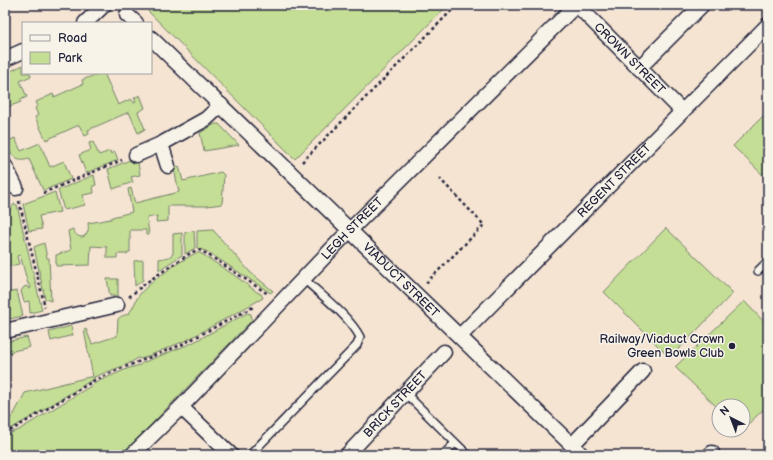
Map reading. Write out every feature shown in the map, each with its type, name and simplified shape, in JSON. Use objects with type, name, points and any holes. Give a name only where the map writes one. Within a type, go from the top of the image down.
[{"type":"street","name":"CROWN STREET","points":[[576,5],[682,111]]},
{"type":"street","name":"LEGH STREET","points":[[134,454],[181,407],[349,231],[576,5]]},
{"type":"street","points":[[639,68],[702,5]]},
{"type":"street","points":[[86,22],[104,6]]},
{"type":"street","name":"REGENT STREET","points":[[460,336],[768,25]]},
{"type":"street","name":"VIADUCT STREET","points":[[152,39],[582,455]]},
{"type":"street","points":[[5,59],[22,51]]},
{"type":"street","points":[[136,155],[161,144],[206,118],[221,105]]},
{"type":"street","points":[[161,144],[168,166]]},
{"type":"street","points":[[5,166],[18,195]]},
{"type":"street","points":[[5,331],[117,306]]},
{"type":"street","name":"BRICK STREET","points":[[347,455],[444,352]]},
{"type":"street","points":[[572,445],[643,371]]},
{"type":"street","points":[[181,407],[231,455]]},
{"type":"lane","points":[[758,272],[768,261]]},
{"type":"lane","points":[[250,455],[357,345],[360,337],[345,318],[304,279]]},
{"type":"lane","points":[[405,393],[454,443],[468,455]]},
{"type":"lane","points":[[443,455],[454,443]]},
{"type":"path","points":[[299,165],[456,5]]},
{"type":"path","points":[[43,194],[136,155]]},
{"type":"path","points":[[424,285],[484,225],[440,180]]},
{"type":"path","points":[[18,195],[47,314]]},
{"type":"path","points":[[117,306],[166,268],[192,252],[199,250],[249,281],[280,303]]},
{"type":"path","points":[[5,434],[95,380],[181,345],[259,304]]},
{"type":"green space","points":[[142,5],[448,5],[295,159]]},
{"type":"green space","points":[[22,66],[22,74],[30,74],[31,76],[20,81],[27,97],[20,100],[21,102],[5,108],[5,74]]},
{"type":"green space","points":[[97,74],[104,74],[118,105],[131,99],[134,103],[136,102],[134,98],[140,95],[145,108],[138,112],[145,129],[138,133],[129,112],[88,130],[89,134],[85,136],[79,125],[46,140],[35,117],[38,115],[35,108],[38,106],[36,102],[53,94],[54,97],[83,84],[82,80]]},
{"type":"green space","points":[[768,111],[768,180],[733,146]]},
{"type":"green space","points":[[215,124],[219,124],[239,145],[204,151],[200,133]]},
{"type":"green space","points":[[15,138],[21,151],[40,143],[50,167],[64,161],[71,179],[43,190],[29,159],[16,159],[10,150],[6,142]]},
{"type":"green space","points":[[93,142],[99,155],[110,151],[111,154],[115,152],[118,160],[86,173],[79,155],[91,150],[89,143]]},
{"type":"green space","points":[[135,158],[140,162],[138,163],[140,175],[131,177],[133,182],[113,189],[108,169]]},
{"type":"green space","points":[[179,166],[183,181],[221,172],[224,175],[222,204],[207,206],[168,206],[168,221],[156,222],[157,216],[147,218],[149,235],[146,235],[146,230],[130,230],[130,252],[127,254],[117,254],[117,258],[107,258],[107,247],[91,246],[90,265],[56,266],[56,255],[71,250],[68,231],[73,229],[76,235],[83,237],[88,231],[88,223],[111,219],[112,217],[132,212],[128,189],[131,188],[135,203],[179,192],[174,169]]},
{"type":"green space","points":[[94,175],[96,185],[93,186],[94,193],[83,195],[85,205],[64,210],[58,190]]},
{"type":"green space","points":[[55,192],[60,212],[39,216],[42,229],[29,231],[23,204]]},
{"type":"green space","points":[[14,204],[17,205],[42,310],[30,313],[29,301],[24,302],[21,291],[27,286],[29,289],[31,288],[28,284],[20,255],[17,256],[19,264],[5,267],[5,238],[9,237],[5,224],[9,212]]},
{"type":"green space","points":[[666,228],[733,293],[670,358],[604,292]]},
{"type":"green space","points":[[213,230],[250,272],[273,291],[270,293],[208,252],[197,248],[197,231]]},
{"type":"green space","points":[[194,231],[195,248],[185,254],[185,232]]},
{"type":"green space","points":[[182,233],[182,255],[159,270],[159,259],[169,257],[173,254],[173,234]]},
{"type":"green space","points":[[44,243],[47,258],[49,258],[51,301],[45,299],[34,247]]},
{"type":"green space","points":[[196,253],[200,253],[234,275],[261,294],[263,298],[187,340],[141,359],[138,358],[128,364],[94,377],[95,378],[5,432],[5,419],[13,416],[25,393],[93,377],[84,330],[86,329],[92,344],[117,336],[118,319],[129,313],[138,296],[144,289],[166,271]]},
{"type":"green space","points":[[143,260],[143,280],[135,286],[134,261]]},
{"type":"green space","points":[[107,279],[118,279],[118,296],[110,296]]},
{"type":"green space","points":[[5,290],[6,293],[17,291],[23,316],[5,320]]},
{"type":"green space","name":"Railway/Viaduct Crown Green Bowls Club","points":[[744,301],[768,326],[768,405],[751,421],[751,398],[711,398],[711,401],[675,367]]},
{"type":"green space","points":[[247,313],[251,314],[252,320],[122,455],[5,455],[5,437],[99,381],[192,343]]},
{"type":"green space","points":[[71,326],[73,335],[51,341],[49,332]]},
{"type":"green space","points":[[27,337],[30,347],[9,352],[6,342]]},
{"type":"place","name":"Railway/Viaduct Crown Green Bowls Club","points":[[732,346]]}]
